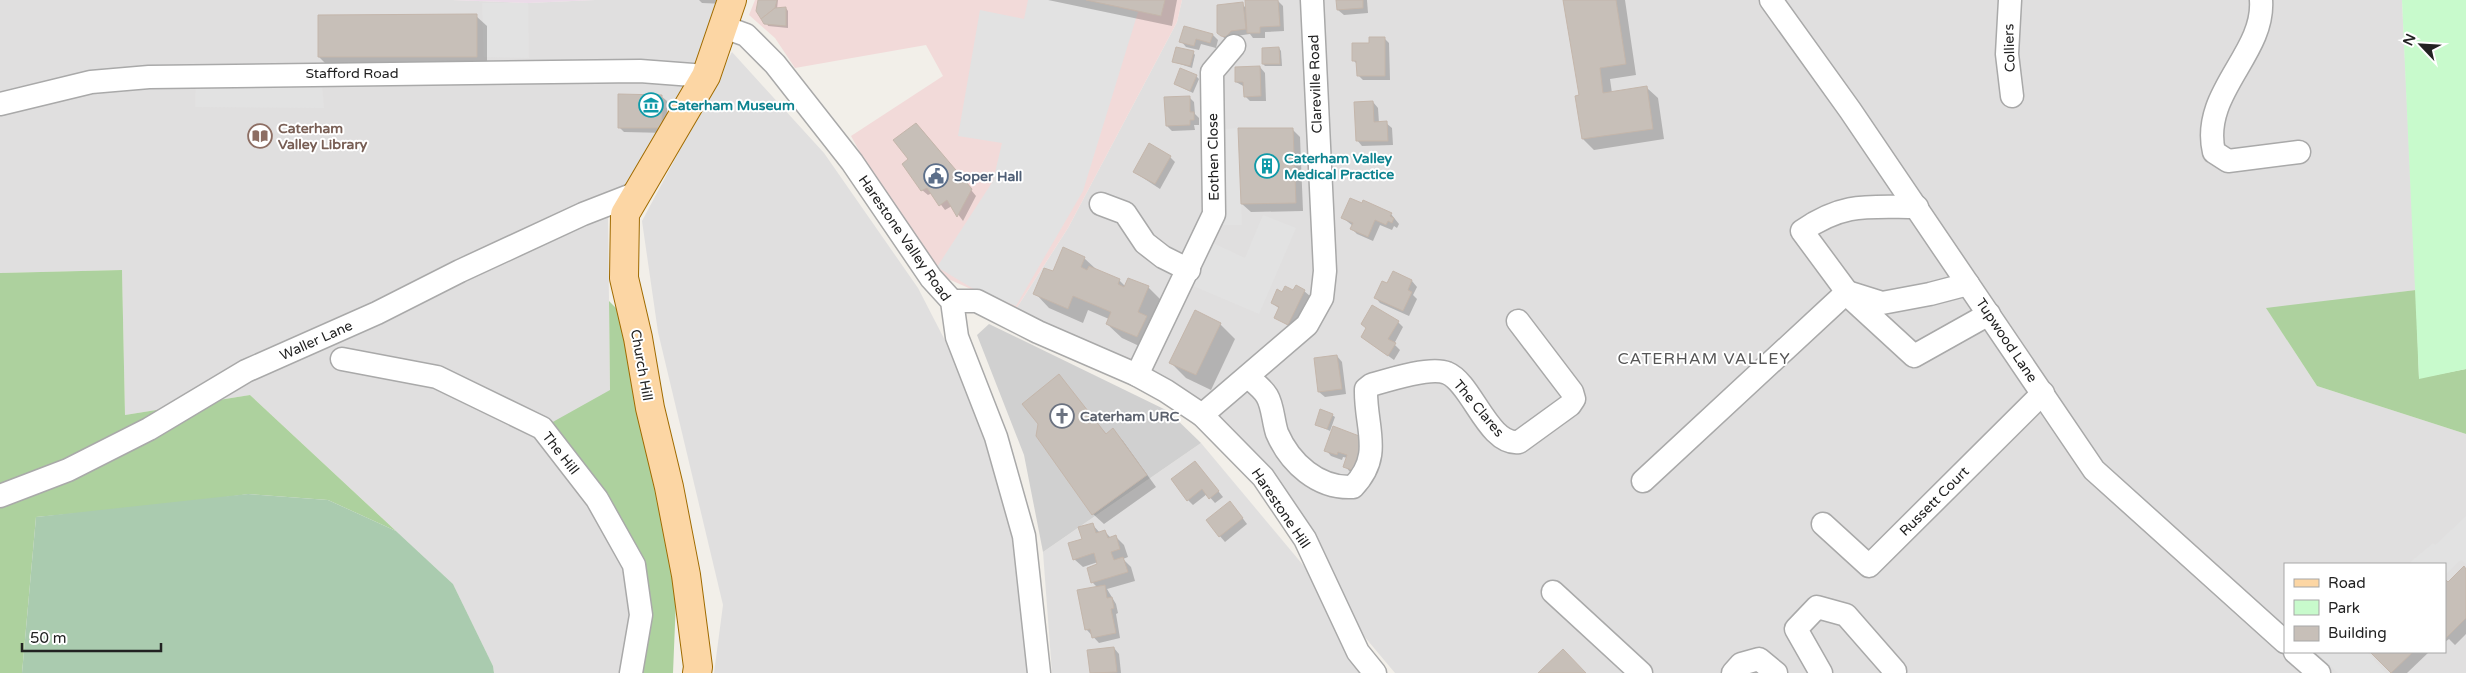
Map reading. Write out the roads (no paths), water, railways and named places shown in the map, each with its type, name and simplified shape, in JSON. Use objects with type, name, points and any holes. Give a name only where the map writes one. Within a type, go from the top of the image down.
[{"type":"main road","name":"Church Hill","points":[[697,673],[698,667],[684,565],[624,278],[625,214],[706,76],[732,0]]},
{"type":"street","name":"Clareville Road","points":[[1202,415],[1306,325],[1322,298],[1325,271],[1312,0]]},
{"type":"street","name":"Tupwood Lane","points":[[1772,0],[1916,207],[2094,470],[2284,641]]},
{"type":"street","name":"Colliers","points":[[2010,0],[2007,54],[2012,96]]},
{"type":"street","points":[[2261,0],[2262,12],[2254,36],[2216,107],[2210,134],[2214,152],[2228,161],[2299,152]]},
{"type":"street","name":"Harestone Valley Road","points":[[724,26],[746,35],[775,64],[852,162],[926,271],[952,301],[957,337],[996,437],[1024,536],[1039,673]]},
{"type":"street","name":"Eothen Close","points":[[1137,375],[1189,270],[1214,214],[1212,72],[1234,46]]},
{"type":"street","name":"Stafford Road","points":[[0,104],[92,82],[149,77],[631,72],[706,76]]},
{"type":"street","name":"Waller Lane","points":[[0,496],[68,470],[149,429],[246,371],[377,313],[460,271],[566,222],[637,193]]},
{"type":"street","points":[[1101,204],[1125,213],[1145,243],[1163,257],[1189,270]]},
{"type":"street","points":[[1916,207],[1852,207],[1821,218],[1802,231],[1853,300],[1914,356],[1989,314]]},
{"type":"street","points":[[1846,292],[1882,303],[1930,294],[1968,284]]},
{"type":"street","points":[[1643,480],[1846,292]]},
{"type":"street","name":"Harestone Hill","points":[[952,301],[977,301],[1038,332],[1137,375],[1166,391],[1202,415],[1263,476],[1304,539],[1358,652],[1375,673]]},
{"type":"street","name":"The Clares","points":[[1248,377],[1267,396],[1277,432],[1290,455],[1308,475],[1341,488],[1353,487],[1365,475],[1372,452],[1366,400],[1366,389],[1371,385],[1434,372],[1446,372],[1456,379],[1486,420],[1507,441],[1513,443],[1519,442],[1570,405],[1574,399],[1572,392],[1518,321]]},
{"type":"street","name":"The Hill","points":[[342,359],[437,377],[542,428],[597,499],[634,565],[641,615],[631,673]]},
{"type":"street","name":"Russett Court","points":[[1823,524],[1869,566],[2043,393]]},
{"type":"street","points":[[1553,592],[1641,673]]},
{"type":"street","points":[[1821,673],[1796,629],[1817,607],[1846,616],[1895,671]]},
{"type":"street","points":[[2296,653],[2319,673]]},
{"type":"street","points":[[1733,673],[1741,664],[1759,659],[1776,673]]},
{"type":"place","name":"Caterham Museum","points":[[651,105]]},
{"type":"place","name":"Caterham Valley Library","points":[[260,136]]},
{"type":"place","name":"Caterham Valley Medical Practice","points":[[1267,166]]},
{"type":"place","name":"Soper Hall","points":[[936,176]]},
{"type":"place","name":"Caterham URC","points":[[1062,416]]},
{"type":"district","name":"CATERHAM VALLEY","points":[[1704,358]]}]
